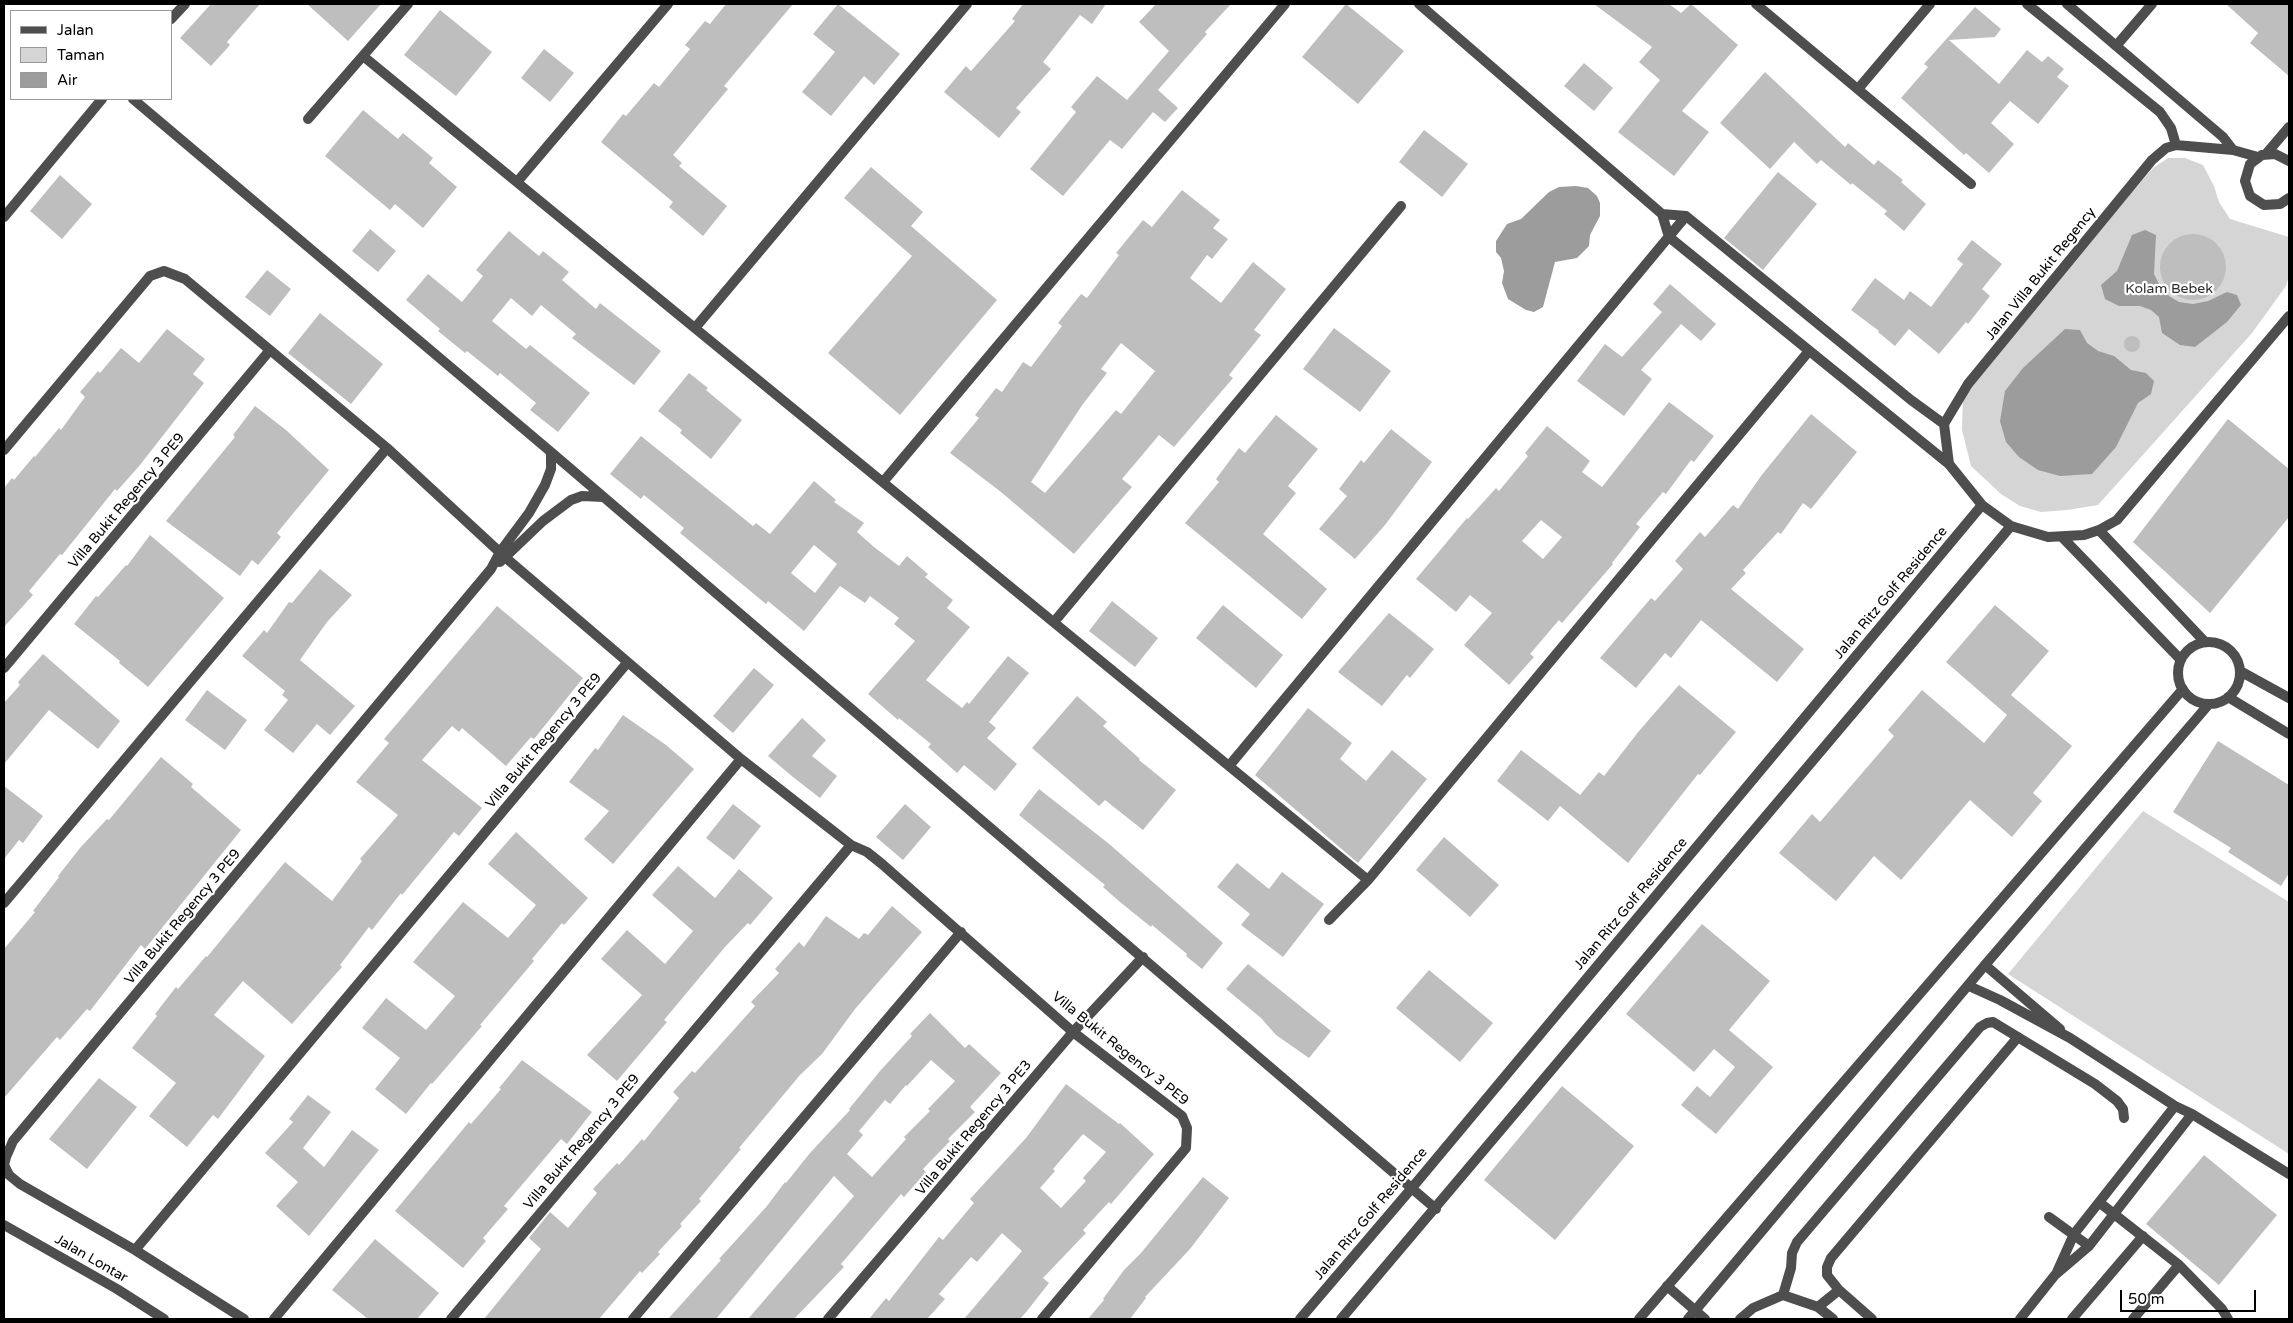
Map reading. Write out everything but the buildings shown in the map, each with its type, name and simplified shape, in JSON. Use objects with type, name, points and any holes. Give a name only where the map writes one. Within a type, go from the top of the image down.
[{"type":"street","points":[[172,18],[185,4]]},
{"type":"street","points":[[308,119],[408,4]]},
{"type":"street","points":[[517,182],[668,4]]},
{"type":"street","points":[[695,328],[967,4]]},
{"type":"street","points":[[883,482],[1285,4]]},
{"type":"street","points":[[1419,4],[1662,214],[1669,237],[1949,464],[1982,505],[2011,526],[2048,537],[2062,537],[2099,530],[2117,520],[2289,316]]},
{"type":"street","points":[[1756,4],[1971,184]]},
{"type":"street","points":[[1858,89],[1930,4]]},
{"type":"street","points":[[2028,4],[2160,112],[2171,128],[2176,145],[2233,150],[2262,156],[2275,154],[2289,162]]},
{"type":"street","points":[[2067,4],[2223,137],[2233,150]]},
{"type":"street","points":[[2116,46],[2152,4]]},
{"type":"street","points":[[363,56],[1368,880]]},
{"type":"street","points":[[4,217],[101,100]]},
{"type":"street","points":[[134,100],[551,452],[1436,1209]]},
{"type":"street","points":[[2289,127],[2262,156],[2250,164],[2246,172],[2245,181],[2250,196],[2256,201],[2272,206],[2280,204],[2289,198]]},
{"type":"street","name":"Jalan Villa Bukit Regency","points":[[1944,424],[1968,384],[2152,160],[2166,148],[2176,145]]},
{"type":"street","points":[[1054,622],[1401,206]]},
{"type":"street","points":[[1662,214],[1686,216],[1911,400],[1944,424],[1949,464]]},
{"type":"street","points":[[1229,766],[1686,216]]},
{"type":"street","name":"Villa Bukit Regency 3 PE9","points":[[4,450],[150,276],[164,270],[185,279],[270,350],[387,448],[503,555],[741,759],[851,845],[867,852],[882,864],[1073,1032],[1182,1116],[1187,1128],[1186,1148],[1042,1319]]},
{"type":"street","name":"Villa Bukit Regency 3 PE9","points":[[4,668],[270,350]]},
{"type":"street","points":[[1330,920],[1368,880],[1809,352]]},
{"type":"street","points":[[4,903],[387,448]]},
{"type":"street","name":"Villa Bukit Regency 3 PE9","points":[[244,1319],[135,1250],[9,1176],[4,1165],[13,1141],[503,555],[545,485],[551,469],[551,452]]},
{"type":"street","name":"Villa Bukit Regency 3 PE9","points":[[503,555],[571,500],[582,496],[603,497]]},
{"type":"street","name":"Jalan Ritz Golf Residence","points":[[1300,1319],[1411,1189],[1982,505]]},
{"type":"street","points":[[1341,1319],[1436,1209],[2011,526]]},
{"type":"street","points":[[2099,530],[2205,642]]},
{"type":"street","points":[[2062,537],[2181,660]]},
{"type":"street","points":[[2205,642],[2215,642],[2233,652],[2240,671],[2240,681],[2228,698],[2209,704],[2199,702],[2183,690],[2179,680],[2181,660],[2187,651],[2205,642]]},
{"type":"street","name":"Villa Bukit Regency 3 PE9","points":[[135,1250],[627,663]]},
{"type":"street","points":[[2240,671],[2289,698]]},
{"type":"street","points":[[1639,1319],[2183,690]]},
{"type":"street","points":[[2228,698],[2289,734]]},
{"type":"street","points":[[1688,1319],[1985,965],[2209,704]]},
{"type":"street","points":[[274,1319],[741,759]]},
{"type":"street","name":"Villa Bukit Regency 3 PE9","points":[[451,1319],[851,845]]},
{"type":"street","points":[[633,1319],[961,932]]},
{"type":"street","name":"Villa Bukit Regency 3 PE3","points":[[828,1319],[1073,1032],[1143,957]]},
{"type":"street","points":[[1985,965],[2070,1038]]},
{"type":"street","points":[[1969,986],[2000,1000],[2070,1038],[2175,1106],[2192,1114],[2289,1174]]},
{"type":"street","points":[[1783,1295],[1791,1268],[1792,1253],[1797,1242],[1980,1027],[1993,1022],[2102,1089],[2117,1101],[2123,1109],[2124,1118]]},
{"type":"street","points":[[1872,1319],[1839,1290],[1827,1275],[1827,1267],[1831,1258],[2018,1037]]},
{"type":"street","points":[[2055,1275],[2074,1234],[2175,1106]]},
{"type":"street","points":[[2020,1319],[2055,1275],[2089,1246],[2192,1114]]},
{"type":"street","points":[[2100,1202],[2179,1265],[2222,1309],[2228,1319]]},
{"type":"street","points":[[2049,1217],[2089,1246]]},
{"type":"street","name":"Jalan Lontar","points":[[4,1225],[117,1289],[164,1319]]},
{"type":"street","points":[[2072,1319],[2143,1236]]},
{"type":"street","points":[[2133,1319],[2179,1265]]},
{"type":"street","points":[[1667,1286],[1705,1319]]},
{"type":"street","points":[[1818,1308],[1839,1290]]},
{"type":"street","points":[[1740,1319],[1753,1308],[1783,1295],[1818,1308],[1833,1319]]},
{"type":"green space","name":"Kolam Bebek","points":[[2168,158],[2185,158],[2203,165],[2214,186],[2219,202],[2230,219],[2289,237],[2289,276],[2286,286],[2252,333],[2098,505],[2041,512],[2020,506],[2001,494],[1971,466],[1962,430],[1963,395],[2018,324],[2153,168]]},
{"type":"green space","points":[[2143,811],[2289,902],[2289,1154],[2008,974]]},
{"type":"water","points":[[1576,186],[1588,188],[1597,196],[1600,203],[1600,216],[1590,235],[1589,246],[1577,258],[1555,262],[1543,307],[1534,312],[1526,310],[1508,299],[1502,283],[1504,271],[1501,258],[1496,252],[1496,241],[1507,224],[1521,219],[1549,192],[1559,187]]},
{"type":"water","points":[[2145,230],[2156,235],[2154,274],[2160,286],[2169,296],[2179,302],[2193,304],[2208,301],[2227,292],[2237,295],[2241,305],[2227,322],[2195,347],[2180,345],[2162,333],[2159,317],[2151,310],[2140,306],[2119,306],[2105,299],[2101,285],[2117,271],[2132,235]]},
{"type":"water","points":[[2065,329],[2080,330],[2087,343],[2098,351],[2114,356],[2131,370],[2146,373],[2154,381],[2151,394],[2138,403],[2116,447],[2092,474],[2060,476],[2038,470],[2019,457],[2006,442],[2000,421],[2005,391],[2023,368]]}]
